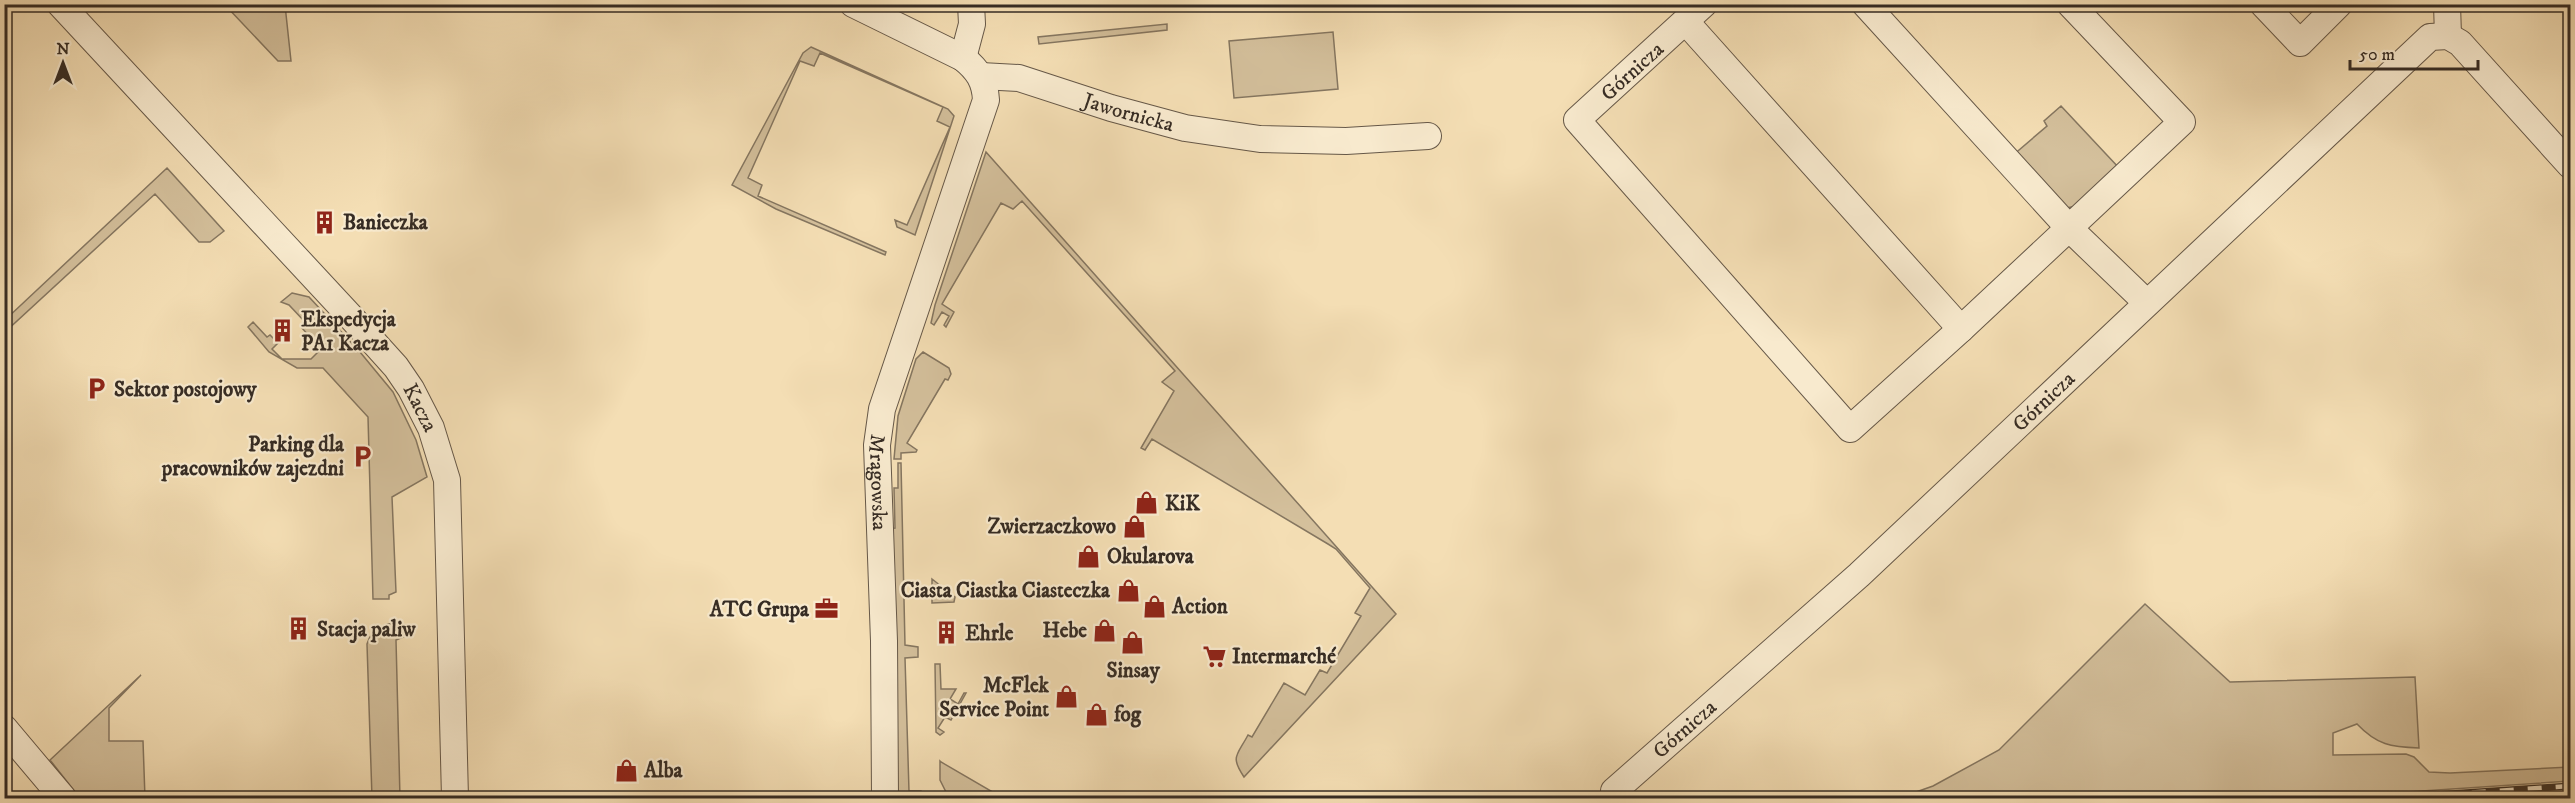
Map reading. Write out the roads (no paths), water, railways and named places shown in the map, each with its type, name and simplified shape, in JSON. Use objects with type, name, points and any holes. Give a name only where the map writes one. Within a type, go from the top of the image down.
[{"type":"street","name":"Kacza","points":[[60,4],[343,308],[396,367],[418,401],[431,428],[447,480],[455,798]]},
{"type":"street","points":[[853,4],[963,58],[974,66],[981,76]]},
{"type":"street","points":[[963,58],[972,24],[970,4]]},
{"type":"street","name":"Górnicza","points":[[1704,4],[1577,120],[1850,429],[1961,329]]},
{"type":"street","points":[[1865,4],[2069,228],[2147,303]]},
{"type":"street","points":[[1686,22],[1961,329],[2182,122],[2070,4]]},
{"type":"street","points":[[2263,4],[2300,43],[2338,4]]},
{"type":"street","points":[[2447,4],[2450,28],[2448,36],[2460,43],[2565,147]]},
{"type":"street","name":"Górnicza","points":[[1614,791],[1859,575],[2425,41],[2435,35],[2448,36]]},
{"type":"street","name":"Jawornicka","points":[[981,76],[1019,78],[1111,108],[1185,128],[1260,139],[1346,141],[1428,136]]},
{"type":"street","name":"Mrągowska","points":[[885,798],[884,641],[877,445],[882,409],[986,100],[981,76]]},
{"type":"street","points":[[4,728],[63,798]]},
{"type":"railway","points":[[2388,798],[2570,786]]},
{"type":"place","name":"Banieczka","points":[[325,222]]},
{"type":"place","name":"Ekspedycja PA1 Kacza","points":[[283,331]]},
{"type":"place","name":"Sektor postojowy","points":[[96,389]]},
{"type":"place","name":"Parking dla pracowników zajezdni","points":[[362,456]]},
{"type":"place","name":"KiK","points":[[1147,503]]},
{"type":"place","name":"Zwierzaczkowo","points":[[1134,526]]},
{"type":"place","name":"Okularova","points":[[1089,556]]},
{"type":"place","name":"Ciasta Ciastka Ciasteczka","points":[[1128,590]]},
{"type":"place","name":"Action","points":[[1154,606]]},
{"type":"place","name":"ATC Grupa","points":[[827,609]]},
{"type":"place","name":"Stacja paliw","points":[[299,629]]},
{"type":"place","name":"Hebe","points":[[1105,630]]},
{"type":"place","name":"Ehrle","points":[[947,633]]},
{"type":"place","name":"Sinsay","points":[[1133,642]]},
{"type":"place","name":"Intermarché","points":[[1214,656]]},
{"type":"place","name":"McFlek Service Point","points":[[1067,697]]},
{"type":"place","name":"fog","points":[[1096,714]]},
{"type":"place","name":"Alba","points":[[626,770]]}]
